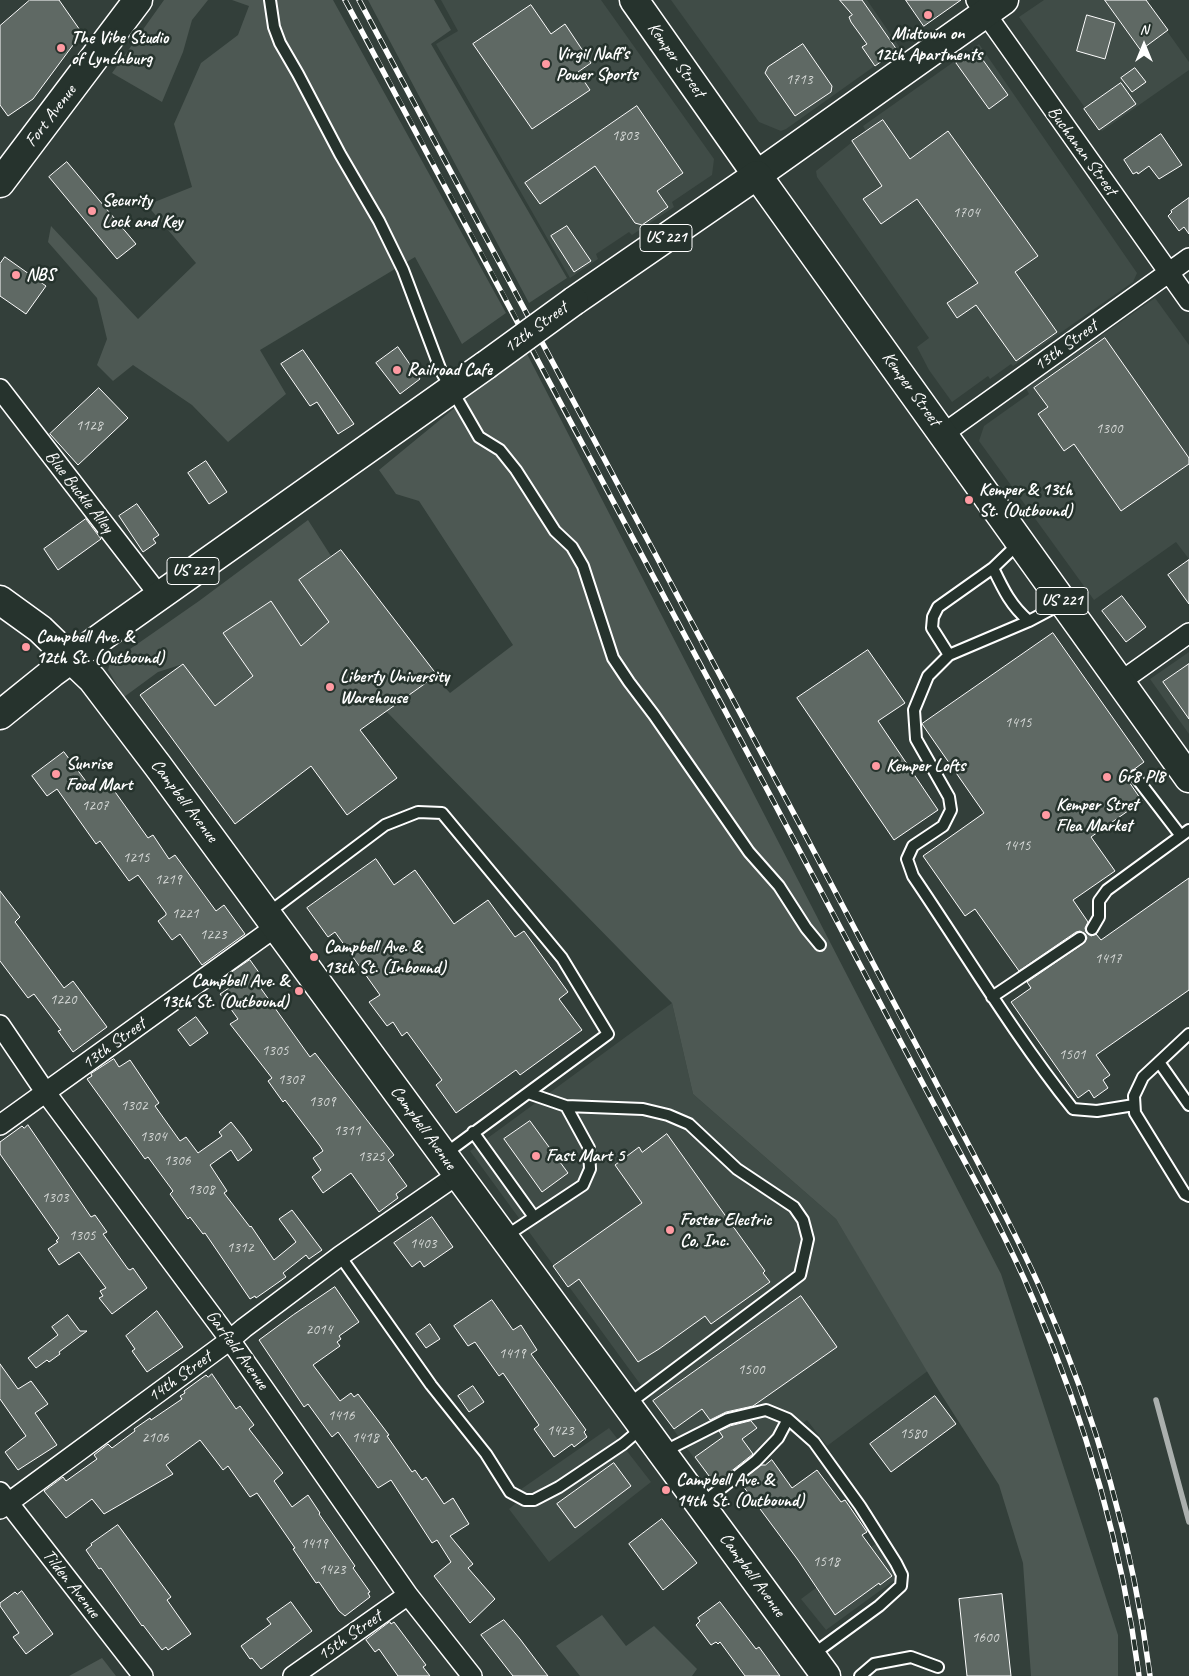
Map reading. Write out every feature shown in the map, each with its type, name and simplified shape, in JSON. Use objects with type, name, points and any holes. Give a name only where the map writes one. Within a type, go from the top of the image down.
[{"type":"main road","name":"Fort Avenue","points":[[0,183],[138,0]]},
{"type":"main road","name":"Kemper Street","points":[[634,0],[1189,778]]},
{"type":"main road","name":"12th Street","points":[[0,715],[71,659],[574,301],[757,175],[988,5]]},
{"type":"main road","name":"Campbell Avenue","points":[[0,600],[40,629],[92,679],[123,719],[818,1666]]},
{"type":"street","name":"Buchanan Street","points":[[988,5],[1189,301]]},
{"type":"street","name":"13th Street","points":[[943,434],[1189,258]]},
{"type":"street","name":"Blue Buckle Alley","points":[[0,389],[159,596]]},
{"type":"street","points":[[1120,682],[1189,633]]},
{"type":"street","name":"13th Street","points":[[0,1125],[272,920]]},
{"type":"street","name":"Garfield Avenue","points":[[0,1026],[46,1092],[230,1340],[408,1595],[472,1676]]},
{"type":"street","name":"14th Street","points":[[3,1501],[230,1340],[340,1256],[450,1165]]},
{"type":"street","name":"Tilden Avenue","points":[[3,1501],[143,1676]]},
{"type":"street","name":"15th Street","points":[[293,1676],[408,1595]]},
{"type":"lane","points":[[270,0],[274,27],[280,43],[340,154],[379,220],[403,270],[441,371],[479,437],[500,450],[516,470],[555,531],[572,547],[586,573],[613,658],[749,852],[779,886],[820,946]]},
{"type":"lane","points":[[949,655],[932,628],[933,617],[938,607],[992,568],[1020,542]]},
{"type":"lane","points":[[992,568],[1009,600],[1017,611],[1029,621]]},
{"type":"lane","points":[[1063,603],[1029,621],[949,655],[928,676],[914,710],[916,739],[948,797],[951,810],[943,826],[914,846],[907,859],[913,876],[992,997],[1041,1069],[1073,1109],[1098,1111],[1134,1105]]},
{"type":"lane","points":[[1092,929],[1099,917],[1099,901],[1107,890],[1185,833],[1135,776]]},
{"type":"lane","points":[[272,920],[385,825],[418,812],[442,813],[562,958],[608,1034],[473,1132],[450,1165]]},
{"type":"lane","points":[[992,997],[1080,938]]},
{"type":"lane","points":[[1189,1034],[1144,1077],[1134,1096],[1134,1113],[1184,1194],[1189,1196]]},
{"type":"lane","points":[[1159,1062],[1189,1105]]},
{"type":"lane","points":[[528,1093],[566,1106],[644,1109],[668,1115],[689,1124],[737,1169],[794,1207],[803,1220],[808,1239],[800,1276],[627,1404]]},
{"type":"lane","points":[[504,1238],[583,1185],[590,1169],[588,1148],[566,1106]]},
{"type":"lane","points":[[473,1132],[534,1217]]},
{"type":"lane","points":[[340,1256],[431,1385],[486,1454],[510,1492],[525,1500],[534,1500],[559,1487],[623,1444],[644,1427]]},
{"type":"lane","points":[[662,1452],[728,1420],[766,1410],[788,1418],[814,1442],[860,1506],[902,1575],[901,1586],[818,1666]]},
{"type":"lane","points":[[700,1504],[756,1461],[778,1438],[788,1418]]},
{"type":"lane","points":[[860,1676],[874,1664],[911,1657],[938,1667]]},
{"type":"shaded area","points":[[164,0],[208,0],[192,20],[183,52],[162,102],[112,73]]},
{"type":"shaded area","points":[[232,0],[333,0],[506,313],[462,344],[415,257],[260,350],[286,394],[228,442],[192,405],[133,365],[113,381],[97,365],[107,339],[97,298],[48,242],[51,226],[138,319],[196,263],[147,205],[192,187],[174,124],[201,63],[238,35],[249,6]]},
{"type":"shaded area","points":[[368,0],[434,0],[451,30],[431,44],[567,278],[529,303]]},
{"type":"shaded area","points":[[441,0],[601,0],[714,159],[712,175],[672,202],[674,207],[632,235],[629,232],[596,254],[598,259],[570,278],[436,44],[458,31]]},
{"type":"shaded area","points":[[671,0],[867,0],[900,48],[781,131],[759,122]]},
{"type":"shaded area","points":[[1044,0],[1151,0],[1147,3],[1189,62],[1189,70],[1102,131],[1019,17]]},
{"type":"shaded area","points":[[979,44],[1137,273],[1133,282],[1013,366],[1011,364],[990,379],[988,376],[952,402],[929,370],[917,347],[929,338],[817,177],[816,171],[866,131],[863,126]]},
{"type":"shaded area","points":[[1155,298],[1189,345],[1189,559],[1176,542],[1094,600],[979,441],[984,426],[1029,394],[1026,388]]},
{"type":"shaded area","points":[[525,350],[1001,1274],[1118,1635],[1118,1676],[1031,1676],[1023,1563],[999,1485],[934,1383],[836,1219],[693,1094],[672,1003],[385,710],[437,675],[438,680],[450,693],[513,645],[419,501],[396,494],[379,470]]},
{"type":"shaded area","points":[[308,520],[331,556],[300,580],[329,622],[301,645],[270,601],[223,633],[253,676],[216,707],[183,664],[158,672],[124,697],[108,670],[110,663],[199,601]]},
{"type":"shaded area","points":[[1189,652],[1189,734],[1150,679]]},
{"type":"shaded area","points":[[672,1003],[693,1094],[836,1219],[929,1370],[827,1446],[807,1420],[716,1488],[470,1151]]},
{"type":"shaded area","points":[[609,1428],[651,1482],[549,1562],[509,1509],[521,1499],[517,1492]]},
{"type":"shaded area","points":[[882,1539],[907,1571],[826,1630],[801,1599]]},
{"type":"shaded area","points":[[602,1615],[626,1646],[654,1626],[697,1669],[692,1676],[580,1676],[556,1646]]},
{"type":"shaded area","points":[[102,1658],[116,1676],[69,1676]]},
{"type":"building","points":[[30,0],[59,0],[82,33],[33,99],[8,116],[0,105],[0,26]]},
{"type":"building","points":[[840,0],[862,0],[897,50],[875,66],[862,47],[867,44],[851,22],[849,17],[852,15]]},
{"type":"building","name":"Midtown on 12th Apartments","points":[[906,0],[961,0],[924,26]]},
{"type":"building","points":[[1105,0],[1146,0],[1168,30],[1141,50]]},
{"type":"building","points":[[531,5],[551,34],[565,24],[591,63],[578,72],[590,90],[532,129],[473,44]]},
{"type":"building","points":[[1087,15],[1115,23],[1105,59],[1077,51]]},
{"type":"building","points":[[803,44],[832,86],[831,92],[795,116],[765,73],[768,67]]},
{"type":"building","points":[[975,49],[1008,95],[989,109],[956,63]]},
{"type":"building","points":[[1135,68],[1146,82],[1132,92],[1121,78]]},
{"type":"building","points":[[1121,83],[1136,104],[1099,130],[1084,109]]},
{"type":"building","points":[[637,106],[683,173],[657,191],[668,207],[642,225],[635,223],[595,166],[540,204],[525,183]]},
{"type":"building","points":[[883,120],[910,159],[948,131],[1038,256],[1015,272],[1057,332],[1016,361],[976,305],[957,318],[947,303],[978,283],[917,199],[881,224],[863,199],[882,186],[852,141]]},
{"type":"building","points":[[1161,134],[1182,165],[1159,179],[1149,166],[1138,174],[1137,172],[1133,174],[1124,160]]},
{"type":"building","name":"Security Lock and Key","points":[[67,162],[136,244],[117,259],[49,177]]},
{"type":"building","points":[[1189,198],[1189,234],[1184,227],[1179,231],[1168,216],[1171,211]]},
{"type":"building","points":[[567,226],[591,261],[574,272],[551,236]]},
{"type":"building","name":"NBS","points":[[5,257],[46,286],[26,314],[0,296],[0,264]]},
{"type":"building","points":[[1105,338],[1189,458],[1189,464],[1121,511],[1074,444],[1064,451],[1038,414],[1048,407],[1034,388]]},
{"type":"building","name":"Railroad Cafe","points":[[398,347],[420,379],[400,394],[376,363]]},
{"type":"building","points":[[303,350],[354,424],[338,434],[317,402],[310,406],[281,364]]},
{"type":"building","points":[[99,388],[128,418],[78,465],[50,434]]},
{"type":"building","points":[[206,461],[227,492],[209,504],[188,473]]},
{"type":"building","points":[[137,504],[159,535],[153,539],[156,543],[143,552],[119,516]]},
{"type":"building","points":[[86,519],[101,539],[58,570],[44,549]]},
{"type":"building","name":"Liberty University Warehouse","points":[[341,550],[437,675],[360,730],[397,778],[347,815],[311,766],[235,824],[140,695],[183,664],[215,706],[253,676],[223,633],[271,601],[301,646],[329,622],[299,580]]},
{"type":"building","points":[[1189,560],[1189,604],[1168,575]]},
{"type":"building","points":[[1122,596],[1146,627],[1126,642],[1102,611]]},
{"type":"building","points":[[1053,633],[1144,762],[1125,776],[1142,801],[1091,837],[1115,871],[1073,900],[1088,922],[1085,928],[1086,932],[1091,936],[1096,934],[1101,940],[1189,878],[1189,990],[1096,1055],[1110,1075],[1103,1080],[1108,1088],[1094,1098],[1089,1090],[1078,1098],[1011,1002],[1031,988],[1027,982],[1084,943],[1087,938],[1085,934],[1080,931],[1076,932],[1019,971],[975,909],[965,916],[923,856],[984,813],[922,724]]},
{"type":"building","name":"Kemper Lofts","points":[[868,650],[905,703],[878,721],[938,810],[894,840],[797,698]]},
{"type":"building","points":[[1189,664],[1189,719],[1163,682]]},
{"type":"building","points":[[64,752],[94,792],[108,782],[148,838],[153,835],[169,859],[175,855],[216,911],[224,905],[245,934],[202,965],[180,934],[172,940],[158,921],[166,913],[138,875],[129,881],[100,841],[96,844],[57,789],[47,796],[32,776]]},
{"type":"building","points":[[376,859],[394,885],[415,870],[454,924],[488,900],[515,937],[524,931],[568,992],[559,999],[582,1030],[520,1075],[516,1070],[456,1113],[436,1085],[442,1080],[407,1032],[402,1036],[393,1022],[387,1026],[369,1002],[380,995],[335,932],[328,937],[307,908]]},
{"type":"building","points":[[0,891],[20,917],[15,922],[64,988],[73,981],[107,1027],[73,1052],[58,1031],[61,1030],[34,994],[28,998],[0,961]]},
{"type":"building","points":[[250,960],[260,974],[256,977],[259,982],[257,983],[310,1057],[315,1053],[394,1155],[388,1160],[407,1186],[396,1194],[398,1198],[379,1212],[351,1173],[323,1193],[312,1177],[321,1170],[313,1158],[323,1151],[285,1100],[283,1102],[268,1081],[272,1078],[230,1024],[238,1019],[220,994],[229,988],[222,979]]},
{"type":"building","points":[[196,1017],[208,1033],[190,1046],[178,1030]]},
{"type":"building","points":[[114,1059],[119,1067],[130,1060],[159,1103],[155,1106],[180,1141],[186,1137],[198,1153],[222,1136],[219,1132],[231,1122],[243,1137],[252,1150],[238,1161],[231,1150],[210,1165],[227,1191],[224,1193],[251,1226],[274,1260],[296,1242],[279,1219],[292,1210],[322,1250],[309,1259],[306,1255],[283,1273],[286,1277],[256,1298],[255,1296],[250,1299],[205,1233],[203,1234],[190,1217],[188,1219],[170,1194],[173,1191],[148,1157],[145,1159],[87,1079],[92,1076],[91,1074]]},
{"type":"building","name":"Fast Mart 5","points":[[530,1121],[568,1173],[542,1192],[504,1139]]},
{"type":"building","points":[[28,1125],[91,1217],[95,1215],[107,1232],[103,1234],[128,1269],[133,1268],[147,1288],[112,1314],[99,1298],[103,1296],[100,1291],[106,1288],[79,1252],[59,1265],[48,1249],[58,1242],[56,1241],[59,1238],[0,1154],[0,1142],[22,1126],[24,1128]]},
{"type":"building","name":"Foster Electric Co, Inc.","points":[[667,1134],[765,1271],[763,1273],[770,1282],[711,1324],[705,1316],[638,1362],[579,1279],[568,1287],[553,1266],[642,1203],[615,1165],[639,1147],[642,1152]]},
{"type":"building","points":[[432,1217],[453,1247],[424,1267],[420,1261],[412,1267],[394,1243]]},
{"type":"building","points":[[335,1287],[359,1322],[339,1336],[341,1339],[337,1342],[340,1346],[313,1365],[340,1401],[351,1393],[354,1397],[358,1394],[389,1435],[387,1436],[412,1472],[415,1470],[422,1480],[426,1477],[444,1504],[453,1498],[469,1524],[450,1536],[473,1564],[468,1568],[495,1599],[470,1623],[434,1576],[451,1562],[437,1540],[432,1543],[391,1480],[378,1488],[338,1432],[332,1437],[308,1404],[304,1407],[259,1340]]},
{"type":"building","points":[[801,1296],[837,1347],[753,1406],[726,1412],[710,1420],[702,1409],[674,1429],[653,1401]]},
{"type":"building","points":[[492,1300],[513,1330],[521,1325],[537,1350],[531,1354],[586,1430],[584,1432],[587,1437],[574,1447],[572,1444],[554,1457],[534,1429],[539,1425],[503,1373],[499,1376],[475,1342],[468,1346],[454,1326]]},
{"type":"building","points":[[157,1311],[183,1347],[147,1372],[132,1351],[135,1349],[126,1336]]},
{"type":"building","points":[[68,1315],[80,1331],[87,1331],[49,1362],[47,1360],[36,1368],[28,1358],[58,1335],[52,1327]]},
{"type":"building","points":[[430,1324],[440,1339],[426,1348],[416,1334]]},
{"type":"building","points":[[0,1364],[18,1389],[31,1381],[48,1404],[35,1413],[57,1445],[18,1470],[5,1452],[26,1436],[0,1399]]},
{"type":"building","points":[[212,1374],[236,1409],[240,1406],[254,1425],[249,1429],[283,1473],[274,1481],[292,1507],[308,1495],[370,1592],[368,1593],[370,1597],[345,1616],[339,1611],[319,1582],[316,1583],[293,1549],[295,1548],[257,1493],[250,1497],[228,1466],[223,1470],[200,1440],[166,1465],[173,1474],[104,1514],[92,1499],[66,1518],[44,1491],[63,1477],[66,1481],[97,1459],[94,1455],[108,1444],[112,1448],[135,1431],[134,1429],[182,1399],[180,1396],[185,1393],[184,1391],[206,1375],[208,1377]]},
{"type":"building","points":[[473,1386],[484,1402],[469,1412],[458,1396]]},
{"type":"building","points":[[935,1396],[956,1424],[891,1472],[870,1444]]},
{"type":"building","points":[[751,1421],[757,1428],[742,1439],[753,1454],[715,1484],[695,1457],[723,1437],[719,1431]]},
{"type":"building","points":[[772,1460],[792,1488],[817,1470],[841,1502],[845,1500],[867,1532],[862,1535],[892,1576],[880,1585],[879,1583],[835,1615],[798,1560],[740,1482],[761,1465],[765,1465]]},
{"type":"building","points":[[614,1463],[631,1486],[575,1528],[557,1504]]},
{"type":"building","points":[[662,1519],[697,1563],[663,1590],[629,1544]]},
{"type":"building","points":[[118,1525],[171,1597],[167,1600],[191,1634],[168,1650],[166,1647],[162,1650],[142,1626],[86,1550],[91,1544]]},
{"type":"building","points":[[22,1591],[53,1634],[26,1654],[13,1637],[19,1633],[0,1606],[0,1603],[15,1592],[17,1594]]},
{"type":"building","points":[[1002,1594],[1011,1676],[967,1676],[959,1599]]},
{"type":"building","points":[[291,1602],[312,1631],[261,1669],[252,1658],[250,1659],[241,1646],[271,1624],[267,1619]]},
{"type":"building","points":[[720,1602],[756,1649],[759,1647],[780,1676],[745,1676],[720,1642],[711,1645],[696,1625],[700,1621],[698,1618]]},
{"type":"building","points":[[504,1620],[548,1676],[513,1676],[481,1635]]},
{"type":"building","points":[[390,1622],[391,1624],[394,1622],[426,1665],[423,1667],[430,1676],[398,1676],[379,1649],[375,1652],[366,1640]]},
{"type":"waterway","points":[[1156,1400],[1189,1522]]},
{"type":"railway","points":[[345,0],[980,1189],[1021,1271],[1069,1390],[1099,1484],[1123,1579],[1139,1676]]},
{"type":"railway","points":[[359,0],[800,825],[988,1181],[1028,1262],[1060,1336],[1095,1431],[1122,1528],[1143,1626],[1150,1676]]},
{"type":"place","name":"Midtown on 12th Apartments","points":[[928,15]]},
{"type":"place","name":"The Vibe Studio of Lynchburg","points":[[61,48]]},
{"type":"place","name":"Virgil Naff's Power Sports","points":[[546,64]]},
{"type":"place","name":"Security Lock and Key","points":[[92,211]]},
{"type":"place","name":"NBS","points":[[16,275]]},
{"type":"place","name":"Railroad Cafe","points":[[397,370]]},
{"type":"place","name":"Kemper & 13th St. (Outbound)","points":[[969,500]]},
{"type":"place","name":"Campbell Ave. & 12th St. (Outbound)","points":[[26,647]]},
{"type":"place","name":"Liberty University Warehouse","points":[[330,687]]},
{"type":"place","name":"Kemper Lofts","points":[[876,766]]},
{"type":"place","name":"Sunrise Food Mart","points":[[56,774]]},
{"type":"place","name":"Gr8 Pl8","points":[[1107,777]]},
{"type":"place","name":"Kemper Stret Flea Market","points":[[1046,815]]},
{"type":"place","name":"Campbell Ave. & 13th St. (Inbound)","points":[[314,957]]},
{"type":"place","name":"Campbell Ave. & 13th St. (Outbound)","points":[[299,991]]},
{"type":"place","name":"Fast Mart 5","points":[[536,1156]]},
{"type":"place","name":"Foster Electric Co, Inc.","points":[[670,1230]]},
{"type":"place","name":"Campbell Ave. & 14th St. (Outbound)","points":[[666,1490]]}]
